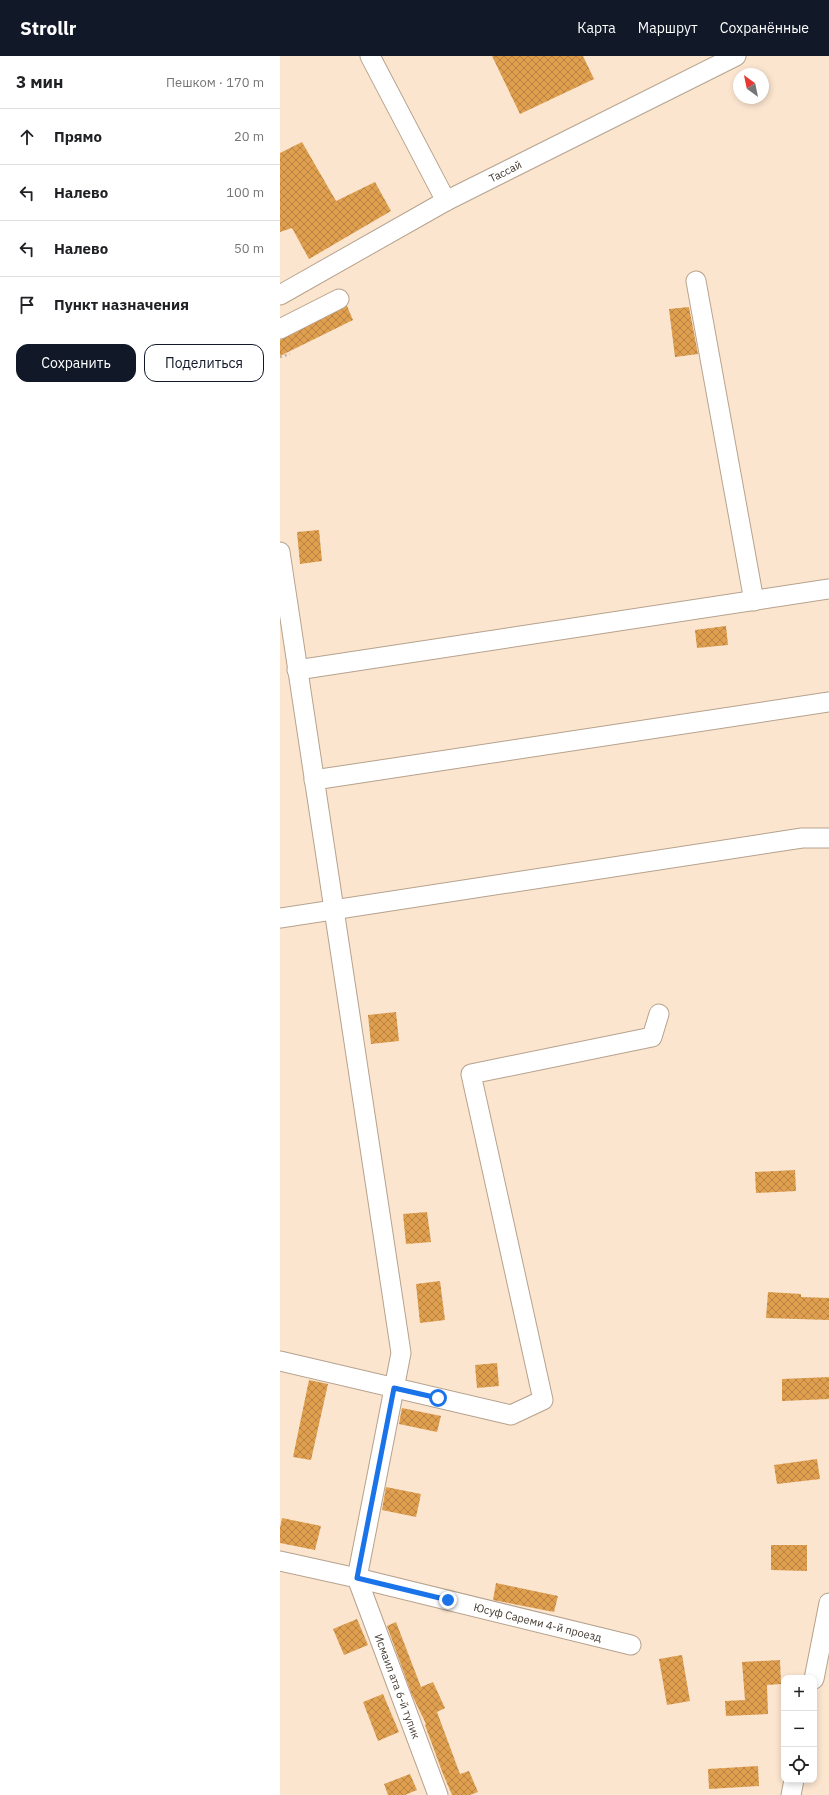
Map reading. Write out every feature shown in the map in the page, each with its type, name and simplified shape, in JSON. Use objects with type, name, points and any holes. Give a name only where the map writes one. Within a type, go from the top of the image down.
[{"type":"street","points":[[370,56],[446,201]]},
{"type":"street","name":"Тассай","points":[[280,295],[446,201],[736,56]]},
{"type":"street","points":[[696,281],[754,601]]},
{"type":"street","points":[[280,329],[339,299]]},
{"type":"street","points":[[280,552],[401,1353],[357,1578]]},
{"type":"street","points":[[297,670],[829,589]]},
{"type":"street","points":[[314,780],[829,702]]},
{"type":"street","points":[[280,918],[802,838],[829,838]]},
{"type":"street","points":[[280,1361],[511,1415],[543,1400],[471,1074],[652,1037],[660,1014]]},
{"type":"street","name":"Юсуф Сареми 4-й проезд","points":[[280,1561],[357,1578],[631,1645]]},
{"type":"street","name":"Исмаил ата 6-й тупик","points":[[357,1578],[438,1795]]},
{"type":"street","points":[[815,1675],[829,1603]]},
{"type":"street","points":[[791,1795],[793,1783]]},
{"type":"path","points":[[280,358],[290,354]]},
{"type":"building","points":[[492,56],[583,56],[594,79],[520,114]]},
{"type":"building","points":[[302,142],[336,201],[375,182],[391,211],[309,259],[292,228],[280,232],[280,153]]},
{"type":"building","points":[[347,306],[353,320],[280,356],[280,340]]},
{"type":"building","points":[[689,307],[698,354],[675,357],[669,309]]},
{"type":"building","points":[[319,530],[322,561],[300,564],[297,532]]},
{"type":"building","points":[[726,626],[728,645],[697,648],[695,630]]},
{"type":"building","points":[[396,1012],[399,1041],[371,1044],[368,1015]]},
{"type":"building","points":[[795,1170],[796,1191],[756,1193],[755,1172]]},
{"type":"building","points":[[427,1212],[431,1242],[406,1244],[403,1214]]},
{"type":"building","points":[[440,1281],[445,1320],[420,1323],[416,1284]]},
{"type":"building","points":[[768,1292],[801,1294],[801,1297],[829,1298],[829,1320],[766,1318]]},
{"type":"building","points":[[497,1363],[499,1386],[477,1388],[475,1365]]},
{"type":"building","points":[[829,1377],[829,1399],[782,1401],[782,1379]]},
{"type":"building","points":[[309,1380],[328,1384],[311,1460],[293,1457]]},
{"type":"building","points":[[402,1408],[441,1416],[437,1432],[399,1424]]},
{"type":"building","points":[[817,1459],[820,1479],[777,1484],[774,1465]]},
{"type":"building","points":[[386,1487],[421,1494],[416,1517],[382,1510]]},
{"type":"building","points":[[282,1518],[321,1526],[315,1550],[280,1543]]},
{"type":"building","points":[[771,1545],[807,1545],[807,1571],[771,1570]]},
{"type":"building","points":[[496,1583],[558,1596],[554,1612],[493,1600]]},
{"type":"building","points":[[357,1619],[368,1645],[344,1655],[333,1629]]},
{"type":"building","points":[[396,1622],[421,1687],[433,1682],[445,1708],[437,1712],[460,1774],[469,1771],[478,1792],[470,1795],[452,1795],[425,1725],[426,1724],[412,1695],[387,1626]]},
{"type":"building","points":[[682,1655],[690,1701],[667,1705],[659,1659]]},
{"type":"building","points":[[780,1660],[781,1684],[767,1685],[768,1714],[726,1716],[725,1701],[745,1700],[742,1662]]},
{"type":"building","points":[[383,1694],[399,1732],[378,1741],[363,1702]]},
{"type":"building","points":[[758,1766],[759,1786],[709,1789],[708,1769]]},
{"type":"building","points":[[410,1774],[417,1790],[405,1795],[388,1795],[384,1784]]},
{"type":"route","points":[[438,1398],[394,1388],[357,1578],[448,1600]]}]
